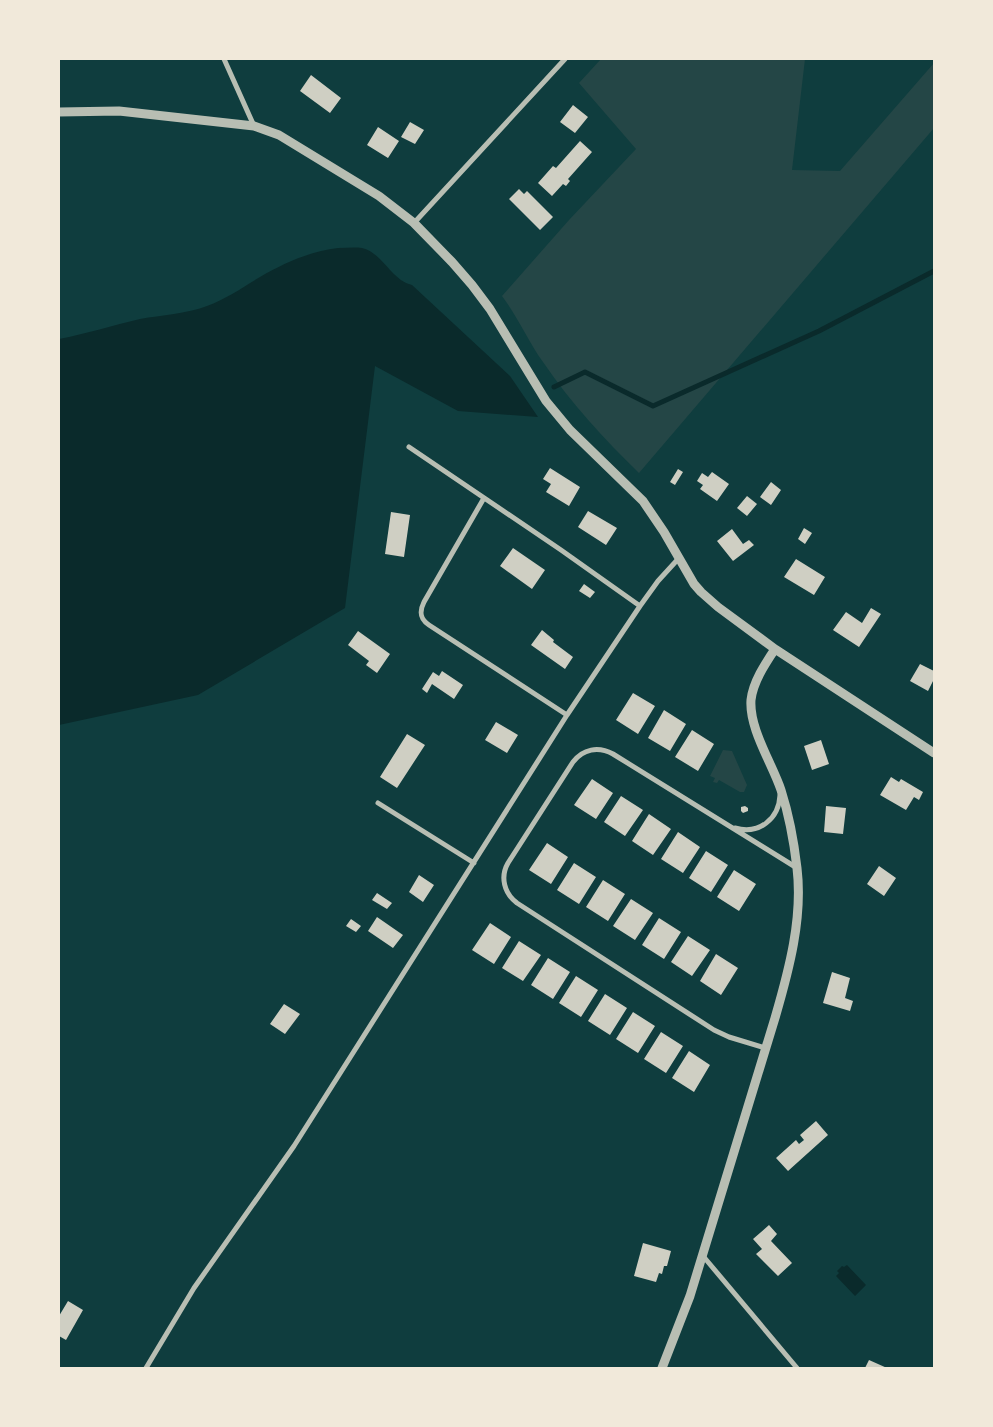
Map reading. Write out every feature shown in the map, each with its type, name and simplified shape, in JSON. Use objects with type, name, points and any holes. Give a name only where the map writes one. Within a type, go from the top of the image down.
[{"type":"street","points":[[224,59],[254,126]]},
{"type":"street","points":[[414,223],[565,59]]},
{"type":"street","points":[[59,112],[119,111],[254,126],[279,135],[379,196],[414,223],[452,262],[490,309],[556,414],[643,501],[701,592],[718,607],[775,649],[934,753]]},
{"type":"street","points":[[408,447],[561,550],[640,606]]},
{"type":"street","points":[[484,498],[424,602],[421,611],[422,617],[429,625],[567,715]]},
{"type":"street","points":[[146,1368],[194,1288],[294,1146],[567,715],[640,606],[658,581],[679,558]]},
{"type":"street","points":[[662,1368],[690,1296],[703,1256],[785,983],[793,946],[798,898],[797,869],[792,834],[780,789],[758,735],[751,705],[755,684],[775,649]]},
{"type":"street","points":[[765,1048],[729,1037],[707,1026],[517,903],[509,895],[504,881],[506,866],[573,762],[581,754],[592,750],[603,750],[613,754],[797,869]]},
{"type":"street","points":[[730,826],[744,830],[766,824],[772,819],[778,808],[780,789]]},
{"type":"street","points":[[378,803],[474,863]]},
{"type":"street","points":[[703,1256],[798,1368]]},
{"type":"shaded area","points":[[601,59],[805,59],[792,170],[840,171],[934,63],[934,128],[639,473],[600,433],[553,377],[502,296],[569,220],[636,149],[579,83]]},
{"type":"shaded area","points":[[338,248],[362,248],[369,251],[376,255],[398,278],[412,285],[510,376],[538,417],[458,411],[375,366],[345,608],[198,695],[59,725],[59,339],[140,319],[199,309],[221,300],[288,262],[318,252]]},
{"type":"shaded area","points":[[723,750],[732,751],[747,785],[744,792],[740,792],[719,780],[717,783],[713,782],[715,778],[710,776]]},
{"type":"shaded area","points":[[847,1265],[866,1285],[855,1296],[836,1276],[839,1273],[837,1271],[842,1266]]},
{"type":"building","points":[[311,75],[341,98],[330,113],[300,91]]},
{"type":"building","points":[[573,105],[588,117],[575,133],[560,122]]},
{"type":"building","points":[[410,122],[424,130],[415,144],[401,137]]},
{"type":"building","points":[[378,127],[399,141],[388,158],[367,145]]},
{"type":"building","points":[[580,141],[592,152],[568,179],[570,181],[566,186],[563,184],[552,196],[538,183],[553,166],[556,168]]},
{"type":"building","points":[[519,189],[524,194],[527,191],[553,217],[540,230],[509,199]]},
{"type":"building","points":[[550,468],[580,487],[569,506],[546,492],[551,484],[543,479]]},
{"type":"building","points":[[678,469],[683,472],[675,485],[670,482]]},
{"type":"building","points":[[712,472],[729,484],[717,501],[700,489],[703,485],[697,481],[702,473],[708,477]]},
{"type":"building","points":[[771,482],[781,490],[771,505],[760,497]]},
{"type":"building","points":[[747,496],[757,504],[747,516],[737,508]]},
{"type":"building","points":[[588,511],[617,528],[606,545],[578,527]]},
{"type":"building","points":[[391,512],[410,515],[404,557],[385,554]]},
{"type":"building","points":[[804,528],[812,533],[805,544],[798,539]]},
{"type":"building","points":[[732,529],[743,544],[749,540],[754,545],[733,561],[717,541]]},
{"type":"building","points":[[513,548],[545,570],[532,589],[500,566]]},
{"type":"building","points":[[796,559],[825,577],[814,595],[784,577]]},
{"type":"building","points":[[584,584],[595,592],[590,598],[579,591]]},
{"type":"building","points":[[871,608],[881,614],[859,647],[833,630],[846,612],[862,623]]},
{"type":"building","points":[[542,630],[554,640],[553,642],[573,657],[565,669],[531,645]]},
{"type":"building","points":[[358,631],[390,654],[377,673],[366,665],[369,661],[348,645]]},
{"type":"building","points":[[920,664],[934,671],[934,679],[928,691],[910,681]]},
{"type":"building","points":[[442,671],[463,685],[454,699],[432,684],[427,693],[422,689],[433,672],[439,676]]},
{"type":"building","points":[[633,693],[655,706],[638,734],[616,720]]},
{"type":"building","points":[[664,710],[686,724],[670,751],[648,738]]},
{"type":"building","points":[[496,722],[518,735],[507,753],[485,740]]},
{"type":"building","points":[[692,730],[714,744],[698,771],[675,757]]},
{"type":"building","points":[[407,734],[425,745],[397,788],[380,777]]},
{"type":"building","points":[[821,740],[829,764],[812,770],[804,746]]},
{"type":"building","points":[[891,777],[899,782],[901,779],[923,792],[919,800],[914,797],[906,810],[880,795]]},
{"type":"building","points":[[592,779],[613,793],[596,819],[574,805]]},
{"type":"building","points":[[621,796],[643,810],[625,836],[604,822]]},
{"type":"building","points":[[745,806],[748,808],[748,811],[743,813],[741,807]]},
{"type":"building","points":[[826,806],[846,808],[843,834],[824,832]]},
{"type":"building","points":[[649,814],[671,829],[653,855],[632,841]]},
{"type":"building","points":[[678,832],[700,847],[683,873],[661,859]]},
{"type":"building","points":[[547,843],[568,857],[551,884],[529,870]]},
{"type":"building","points":[[706,851],[728,865],[711,892],[689,878]]},
{"type":"building","points":[[574,863],[596,877],[579,904],[557,890]]},
{"type":"building","points":[[879,866],[896,878],[884,896],[867,884]]},
{"type":"building","points":[[734,870],[756,884],[739,911],[717,897]]},
{"type":"building","points":[[419,875],[434,885],[423,902],[409,892]]},
{"type":"building","points":[[603,880],[625,894],[608,921],[586,907]]},
{"type":"building","points":[[377,893],[392,903],[387,909],[372,900]]},
{"type":"building","points":[[631,899],[653,913],[635,940],[613,926]]},
{"type":"building","points":[[377,917],[403,935],[393,948],[368,931]]},
{"type":"building","points":[[659,918],[681,932],[664,959],[642,945]]},
{"type":"building","points":[[351,919],[361,926],[356,932],[346,926]]},
{"type":"building","points":[[490,923],[511,937],[494,964],[472,950]]},
{"type":"building","points":[[688,936],[710,950],[692,976],[671,962]]},
{"type":"building","points":[[519,941],[541,955],[523,981],[502,968]]},
{"type":"building","points":[[716,954],[738,968],[721,995],[700,981]]},
{"type":"building","points":[[548,958],[570,972],[553,999],[531,985]]},
{"type":"building","points":[[832,972],[850,978],[845,998],[853,1001],[850,1011],[823,1003]]},
{"type":"building","points":[[576,976],[598,990],[581,1017],[559,1003]]},
{"type":"building","points":[[605,994],[627,1008],[610,1035],[588,1021]]},
{"type":"building","points":[[284,1004],[300,1014],[285,1034],[270,1024]]},
{"type":"building","points":[[633,1012],[655,1026],[638,1053],[616,1039]]},
{"type":"building","points":[[661,1032],[683,1046],[666,1073],[644,1059]]},
{"type":"building","points":[[689,1051],[710,1065],[694,1092],[672,1078]]},
{"type":"building","points":[[816,1121],[828,1135],[788,1171],[776,1158],[796,1140],[799,1144],[804,1140],[800,1135]]},
{"type":"building","points":[[769,1225],[777,1234],[771,1241],[792,1263],[778,1276],[756,1254],[762,1249],[753,1239]]},
{"type":"building","points":[[643,1243],[671,1251],[667,1266],[664,1266],[662,1274],[659,1273],[656,1282],[634,1276]]},
{"type":"building","points":[[68,1301],[83,1310],[66,1340],[59,1336],[59,1316]]},
{"type":"building","points":[[869,1360],[887,1368],[865,1368]]},
{"type":"waterway","points":[[554,387],[585,372],[653,406],[819,331],[934,271]]}]
